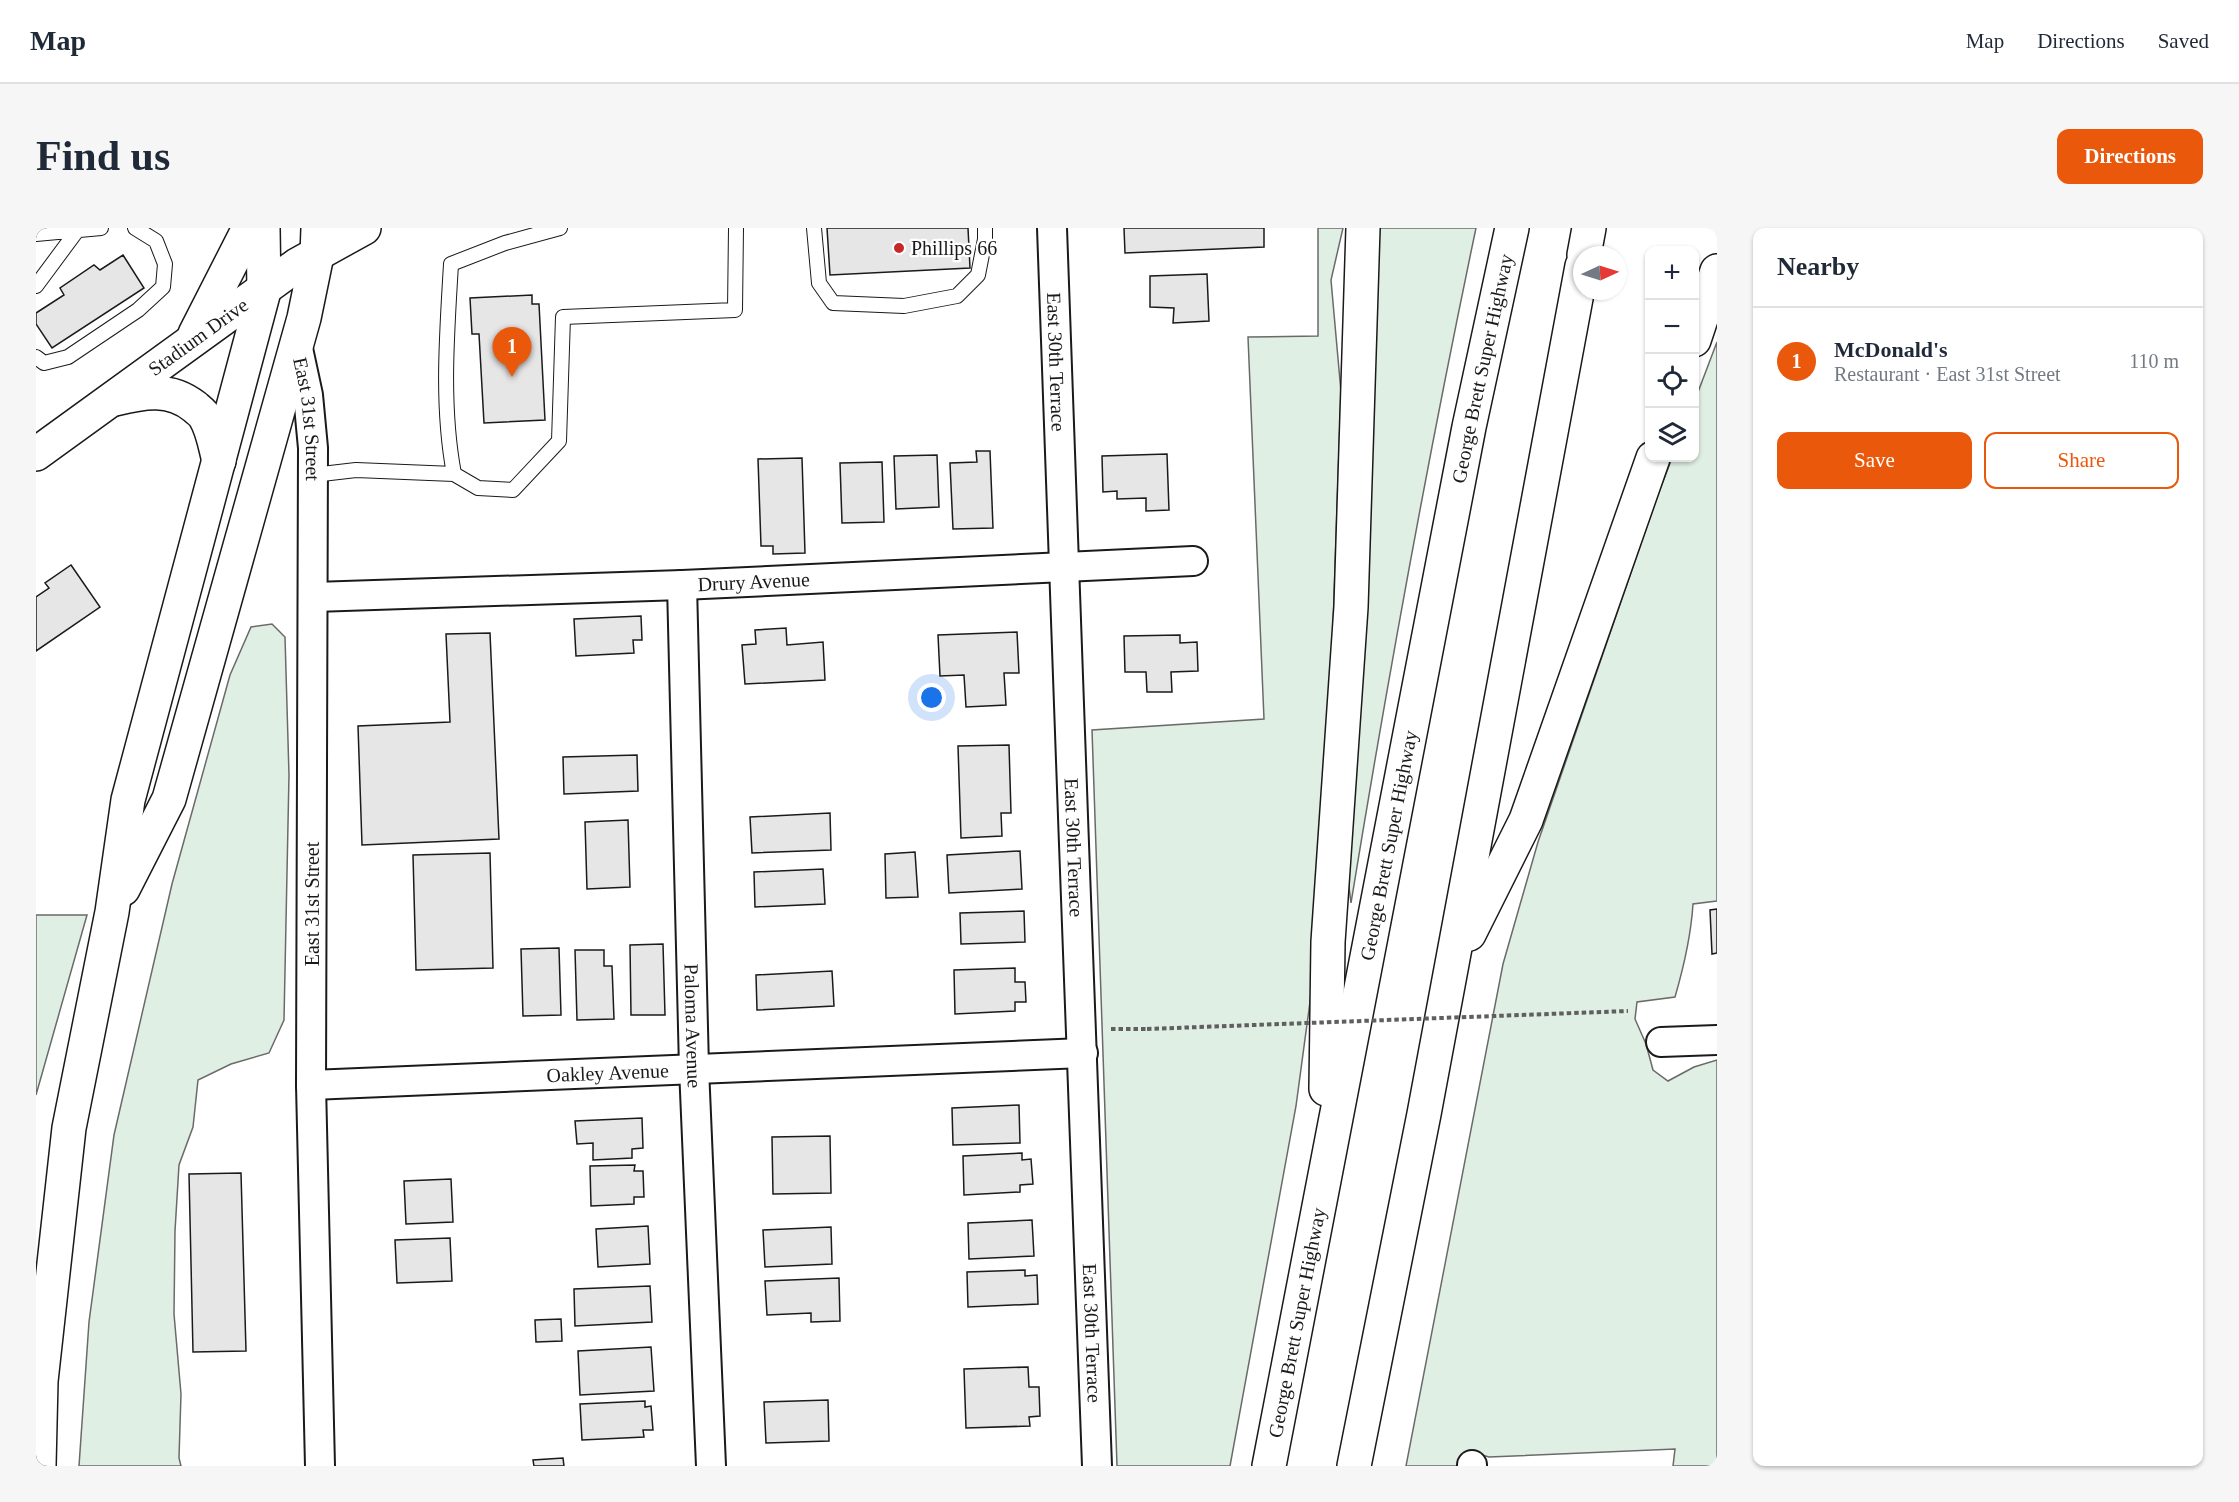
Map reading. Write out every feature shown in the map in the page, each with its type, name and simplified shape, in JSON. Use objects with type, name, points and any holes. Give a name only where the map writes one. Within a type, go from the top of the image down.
[{"type":"main road","points":[[191,341],[249,228]]},
{"type":"main road","name":"East 31st Street","points":[[39,1466],[38,1416],[41,1381],[69,1128],[112,912],[128,800],[264,291],[263,228]]},
{"type":"main road","name":"Stadium Drive","points":[[36,454],[264,291],[297,265],[317,242],[364,228]]},
{"type":"main road","points":[[1324,1178],[1328,942],[1351,606],[1363,228]]},
{"type":"main road","name":"George Brett Super Highway","points":[[1269,1466],[1469,427],[1512,228]]},
{"type":"main road","points":[[1586,246],[1589,228]]},
{"type":"main road","name":"East 31st Street","points":[[112,912],[169,799],[297,344],[317,242]]},
{"type":"main road","points":[[1699,328],[1714,284]]},
{"type":"main road","points":[[1354,1466],[1450,971],[1576,300]]},
{"type":"main road","points":[[110,400],[142,393],[166,393],[185,399],[204,415],[219,461]]},
{"type":"main road","points":[[1450,971],[1526,820],[1652,462]]},
{"type":"street","name":"East 30th Terrace","points":[[1052,228],[1062,567],[1083,1041],[1097,1466]]},
{"type":"street","name":"East 31st Street","points":[[297,344],[308,395],[313,448],[311,1084],[320,1466]]},
{"type":"street","name":"Drury Avenue","points":[[314,597],[682,585],[1193,561]]},
{"type":"street","name":"Paloma Avenue","points":[[682,585],[694,1068],[711,1466]]},
{"type":"street","points":[[1661,1042],[1717,1040]]},
{"type":"street","name":"Oakley Avenue","points":[[311,1084],[694,1068],[1083,1041]]},
{"type":"lane","points":[[36,234],[101,228]]},
{"type":"lane","points":[[36,357],[44,363],[68,357],[138,310],[163,287],[165,264],[156,241],[135,228]]},
{"type":"lane","points":[[454,474],[448,445],[447,340],[451,264],[504,243],[560,228]]},
{"type":"lane","points":[[313,475],[356,470],[454,474],[478,488],[513,490],[559,441],[562,317],[735,310],[736,228]]},
{"type":"lane","points":[[814,228],[819,283],[833,303],[904,306],[957,296],[978,275],[985,228]]},
{"type":"lane","points":[[36,286],[76,232]]},
{"type":"path","points":[[1083,1041],[1147,1029],[1628,1011]]},
{"type":"green space","points":[[1318,228],[1343,228],[1331,280],[1341,392],[1329,743],[1317,950],[1296,1106],[1230,1466],[1117,1466],[1092,730],[1264,719],[1248,337],[1318,336]]},
{"type":"green space","points":[[1377,228],[1476,228],[1410,565],[1351,903],[1347,871]]},
{"type":"green space","points":[[1717,342],[1717,901],[1693,904],[1687,951],[1675,997],[1637,1002],[1635,1019],[1646,1044],[1653,1070],[1668,1081],[1694,1067],[1717,1060],[1717,1466],[1673,1466],[1675,1449],[1489,1457],[1468,1451],[1468,1466],[1406,1466],[1503,964],[1538,842],[1670,462],[1699,462],[1699,389]]},
{"type":"green space","points":[[272,624],[285,637],[289,775],[284,1020],[269,1053],[231,1064],[198,1080],[193,1127],[179,1165],[175,1231],[174,1314],[181,1394],[179,1458],[181,1466],[79,1466],[89,1322],[114,1135],[172,884],[230,675],[251,627]]},
{"type":"green space","points":[[36,915],[87,915],[36,1095]]},
{"type":"building","name":"Phillips 66","points":[[827,228],[968,228],[970,268],[830,275]]},
{"type":"building","points":[[1124,228],[1264,228],[1264,247],[1125,253]]},
{"type":"building","points":[[123,255],[144,288],[52,348],[36,324],[36,313],[64,295],[60,288],[94,265],[100,270]]},
{"type":"building","points":[[1207,274],[1209,321],[1173,323],[1174,308],[1150,307],[1150,276]]},
{"type":"building","points":[[532,295],[532,304],[539,304],[545,420],[484,423],[479,334],[472,334],[470,298]]},
{"type":"building","points":[[976,451],[990,451],[993,528],[953,529],[950,463],[977,462]]},
{"type":"building","points":[[1167,454],[1169,510],[1146,511],[1146,498],[1117,499],[1117,491],[1103,492],[1102,456]]},
{"type":"building","points":[[937,455],[939,507],[896,509],[894,456]]},
{"type":"building","points":[[802,458],[805,553],[773,554],[773,546],[761,546],[758,459]]},
{"type":"building","points":[[882,462],[884,522],[842,523],[840,463]]},
{"type":"building","points":[[71,565],[100,607],[36,651],[36,597],[49,588],[45,583]]},
{"type":"building","points":[[641,616],[642,640],[633,640],[634,653],[576,656],[574,619]]},
{"type":"building","points":[[786,628],[787,645],[823,642],[825,680],[745,684],[742,645],[756,644],[755,630]]},
{"type":"building","points":[[1017,632],[1019,673],[1004,673],[1006,705],[966,707],[964,675],[940,676],[938,635]]},
{"type":"building","points":[[490,633],[499,839],[362,845],[358,726],[450,722],[446,634]]},
{"type":"building","points":[[1180,635],[1180,643],[1197,642],[1198,671],[1171,672],[1172,692],[1147,692],[1146,672],[1125,672],[1124,636]]},
{"type":"building","points":[[1009,745],[1011,813],[1001,813],[1002,836],[961,838],[958,746]]},
{"type":"building","points":[[637,755],[638,791],[564,794],[563,757]]},
{"type":"building","points":[[830,813],[831,850],[752,853],[750,817]]},
{"type":"building","points":[[628,820],[630,887],[587,889],[585,822]]},
{"type":"building","points":[[1020,851],[1022,889],[949,893],[947,855]]},
{"type":"building","points":[[915,852],[918,897],[886,898],[885,854]]},
{"type":"building","points":[[490,853],[493,968],[416,970],[413,855]]},
{"type":"building","points":[[823,869],[825,904],[755,907],[754,872]]},
{"type":"building","points":[[1717,909],[1717,953],[1712,954],[1710,910]]},
{"type":"building","points":[[1024,911],[1025,942],[961,944],[960,913]]},
{"type":"building","points":[[663,944],[665,1015],[631,1015],[630,945]]},
{"type":"building","points":[[559,948],[561,1015],[523,1016],[521,949]]},
{"type":"building","points":[[575,950],[604,950],[604,966],[612,966],[614,1019],[577,1020]]},
{"type":"building","points":[[1015,968],[1015,982],[1025,982],[1026,1002],[1015,1002],[1015,1011],[955,1014],[954,970]]},
{"type":"building","points":[[832,971],[834,1006],[757,1010],[756,975]]},
{"type":"building","points":[[1019,1105],[1020,1143],[953,1145],[952,1108]]},
{"type":"building","points":[[642,1118],[643,1148],[632,1149],[632,1158],[593,1160],[593,1143],[577,1144],[575,1121]]},
{"type":"building","points":[[830,1136],[831,1193],[773,1194],[772,1137]]},
{"type":"building","points":[[1022,1153],[1022,1160],[1031,1159],[1033,1184],[1020,1185],[1020,1192],[964,1195],[963,1156]]},
{"type":"building","points":[[635,1165],[634,1171],[643,1171],[644,1197],[634,1197],[634,1204],[591,1206],[590,1166]]},
{"type":"building","points":[[241,1173],[246,1351],[193,1352],[189,1174]]},
{"type":"building","points":[[451,1179],[453,1222],[406,1224],[404,1181]]},
{"type":"building","points":[[1032,1220],[1034,1256],[969,1259],[968,1223]]},
{"type":"building","points":[[648,1226],[650,1264],[598,1267],[596,1229]]},
{"type":"building","points":[[831,1227],[832,1264],[765,1267],[763,1230]]},
{"type":"building","points":[[450,1238],[452,1281],[397,1283],[395,1240]]},
{"type":"building","points":[[1025,1270],[1025,1276],[1037,1275],[1038,1304],[968,1307],[967,1272]]},
{"type":"building","points":[[839,1278],[840,1321],[811,1322],[811,1313],[767,1315],[765,1281]]},
{"type":"building","points":[[650,1286],[652,1322],[575,1326],[574,1289]]},
{"type":"building","points":[[561,1319],[562,1341],[536,1342],[535,1320]]},
{"type":"building","points":[[651,1347],[654,1391],[580,1395],[578,1351]]},
{"type":"building","points":[[1028,1367],[1029,1387],[1039,1387],[1040,1416],[1029,1417],[1030,1426],[966,1428],[964,1369]]},
{"type":"building","points":[[828,1400],[829,1441],[766,1443],[764,1402]]},
{"type":"building","points":[[645,1401],[645,1407],[651,1406],[653,1430],[643,1430],[644,1437],[582,1440],[580,1404]]},
{"type":"building","points":[[563,1458],[564,1466],[534,1466],[533,1460]]},
{"type":"place","name":"Phillips 66","points":[[899,248]]},
{"type":"place","name":"McDonald's","points":[[512,377]]}]
